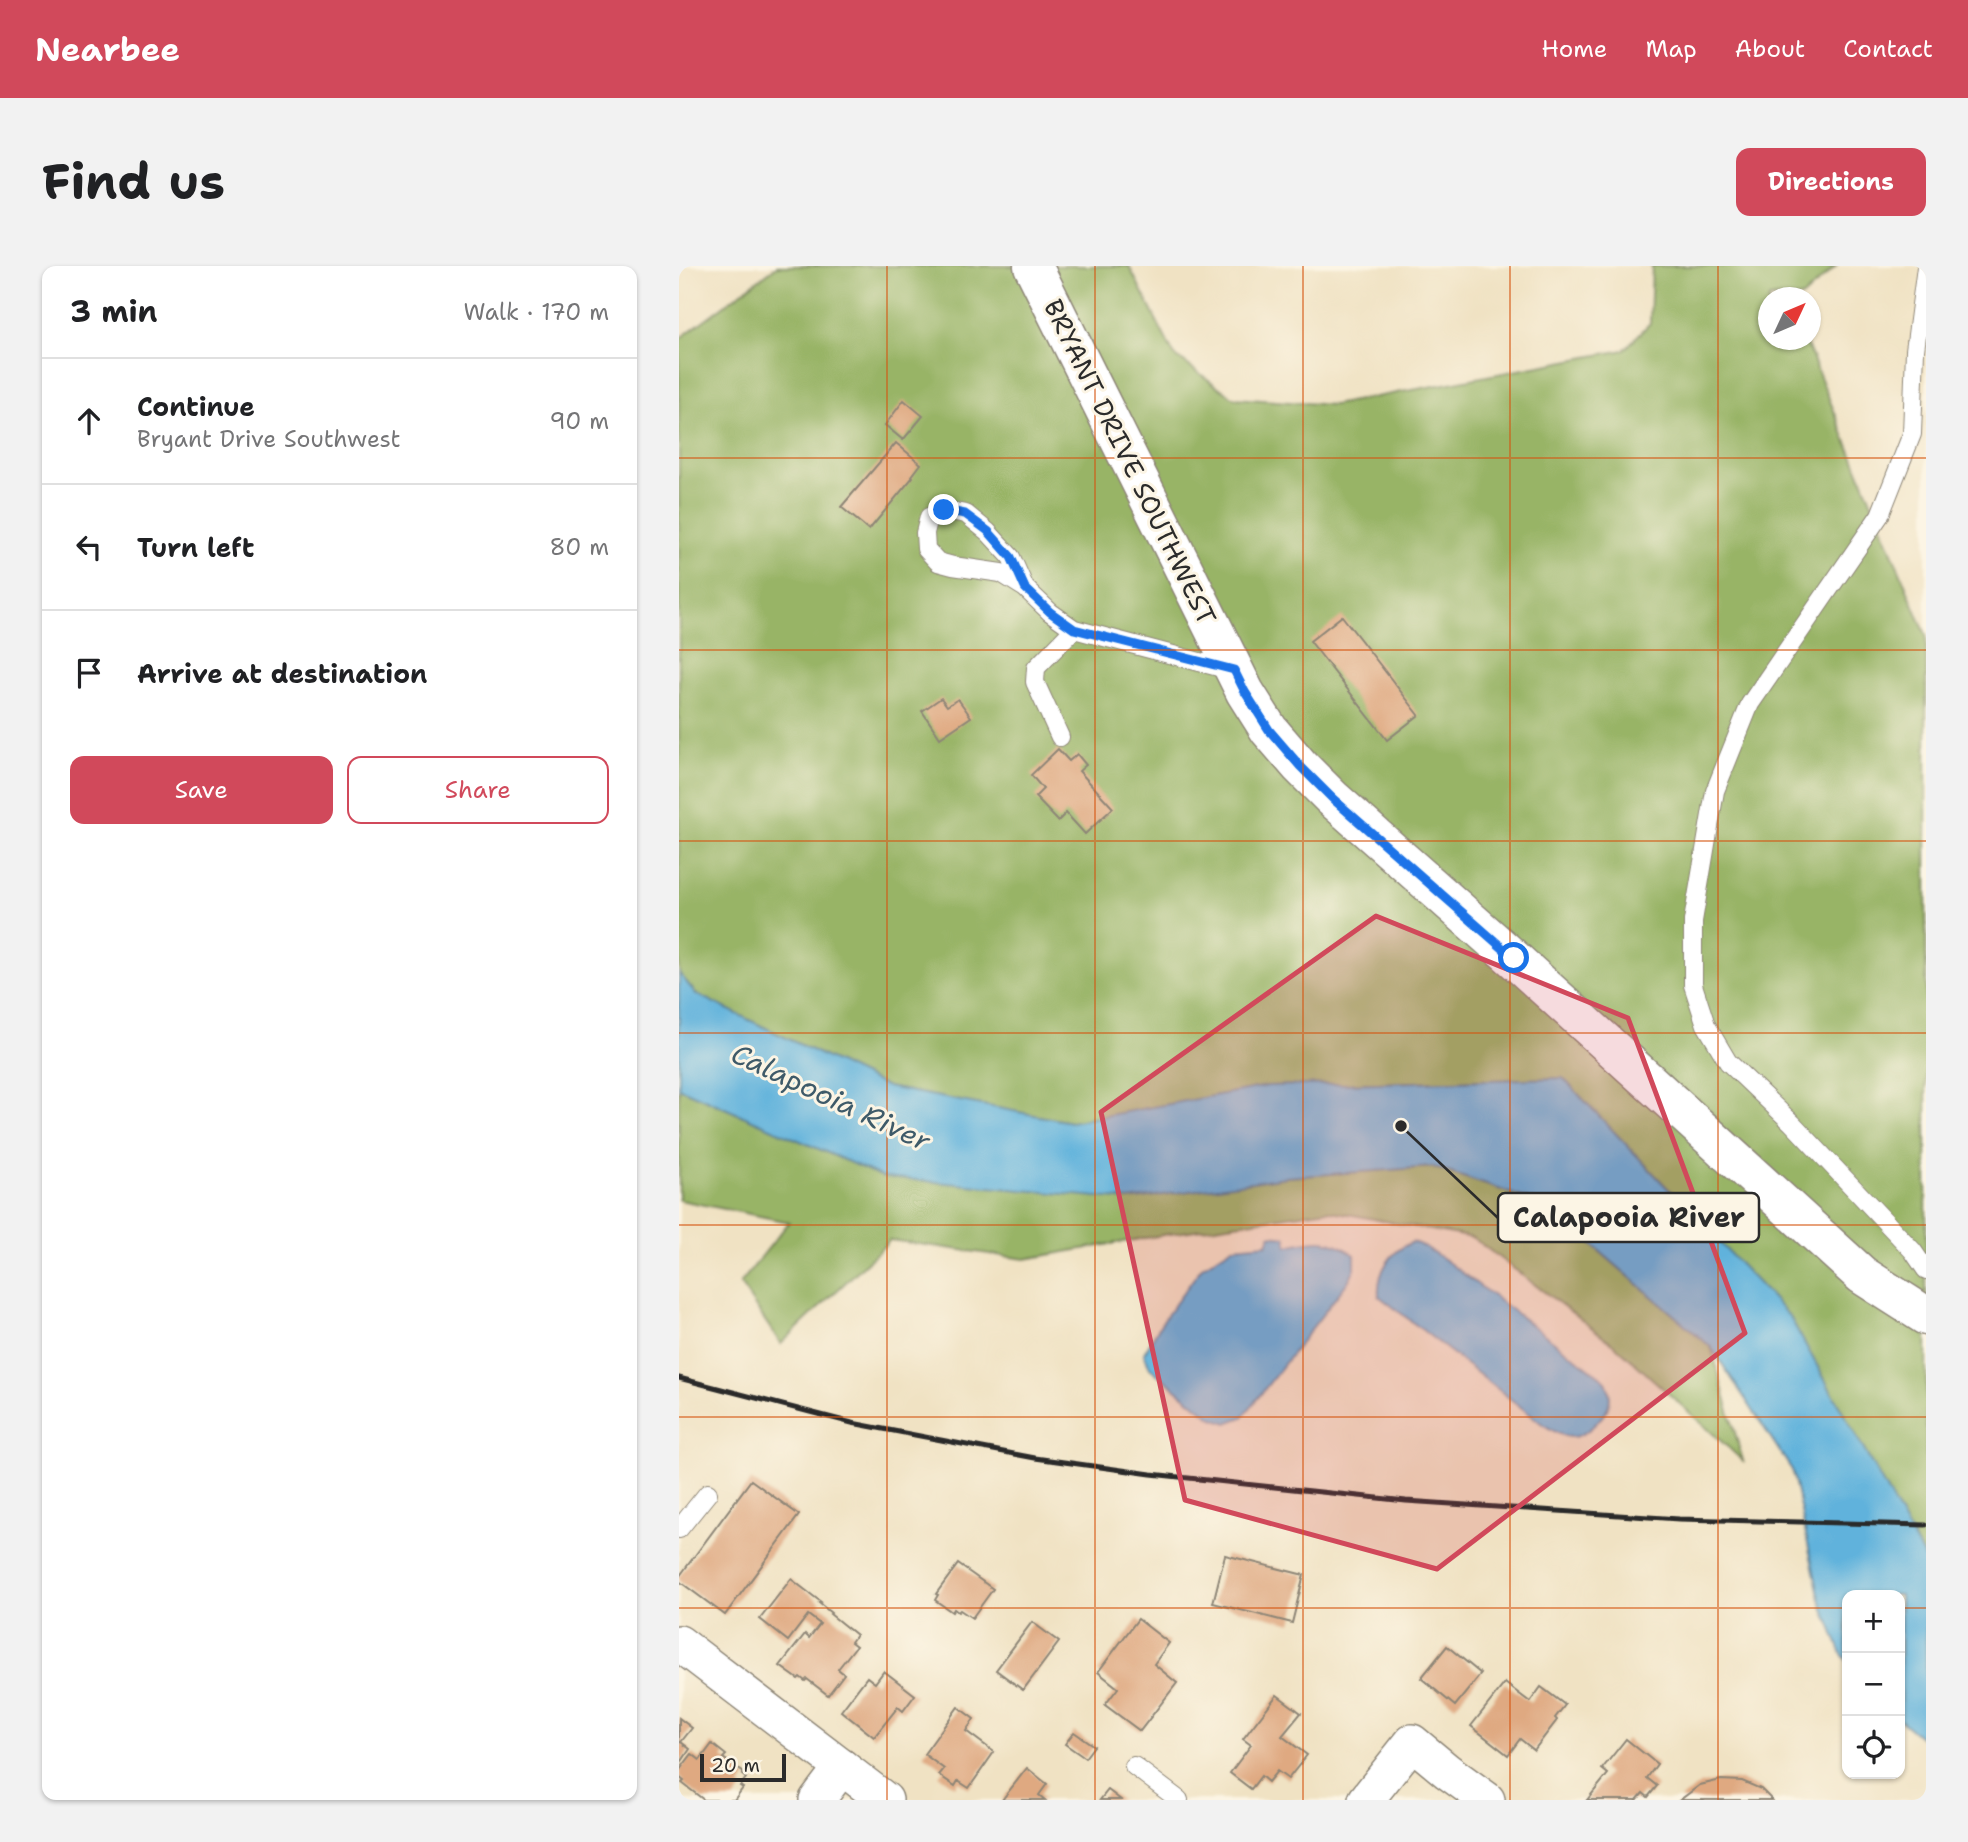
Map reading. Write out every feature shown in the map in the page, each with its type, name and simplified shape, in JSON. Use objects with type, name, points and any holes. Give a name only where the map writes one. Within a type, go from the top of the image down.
[{"type":"street","name":"BRYANT DRIVE SOUTHWEST","points":[[1033,266],[1245,692],[1269,730],[1332,798],[1514,958],[1862,1275],[1926,1316]]},
{"type":"street","points":[[679,1643],[885,1800]]},
{"type":"street","points":[[1366,1800],[1412,1742],[1487,1800]]},
{"type":"street","points":[[817,1800],[842,1767]]},
{"type":"lane","points":[[1926,267],[1915,350],[1912,434],[1880,515],[1750,704],[1715,791],[1693,921],[1693,985],[1706,1025],[1728,1062],[1811,1143],[1913,1251],[1926,1270]]},
{"type":"lane","points":[[1025,588],[1011,557],[988,531],[965,514],[944,510],[929,517],[925,533],[926,549],[938,562],[1001,573],[1025,588],[1050,612],[1074,629],[1234,670]]},
{"type":"lane","points":[[1060,737],[1035,682],[1036,668],[1074,629]]},
{"type":"lane","points":[[679,1529],[708,1493]]},
{"type":"lane","points":[[1133,1766],[1179,1800]]},
{"type":"highlighted area","points":[[1376,916],[1628,1018],[1745,1333],[1437,1569],[1185,1500],[1101,1112]]},
{"type":"green space","points":[[777,266],[1129,266],[1174,355],[1234,398],[1333,405],[1624,350],[1650,323],[1652,266],[1836,266],[1814,287],[1758,287],[1758,350],[1809,350],[1926,635],[1926,1561],[1790,1317],[1563,1078],[1268,1086],[1071,1122],[887,1087],[696,994],[679,973],[679,339]]},
{"type":"green space","points":[[679,1088],[883,1177],[1286,1177],[1433,1167],[1546,1205],[1711,1347],[1743,1461],[1616,1346],[1473,1238],[1327,1210],[1025,1259],[890,1240],[781,1344],[740,1284],[789,1222],[679,1200]]},
{"type":"water","points":[[679,973],[696,994],[887,1087],[1071,1122],[1268,1086],[1563,1078],[1790,1317],[1926,1561],[1926,1742],[1905,1724],[1905,1590],[1842,1590],[1842,1654],[1820,1599],[1792,1470],[1711,1347],[1546,1205],[1433,1167],[1286,1177],[1129,1200],[883,1177],[679,1088]]},
{"type":"water","points":[[1270,1235],[1286,1237],[1287,1246],[1315,1241],[1338,1245],[1355,1255],[1355,1269],[1243,1417],[1227,1423],[1211,1417],[1150,1368],[1144,1353],[1162,1322],[1202,1267],[1233,1247],[1267,1244]]},
{"type":"water","points":[[1413,1242],[1445,1260],[1605,1380],[1610,1393],[1609,1404],[1598,1422],[1582,1434],[1571,1437],[1552,1430],[1379,1296],[1380,1279],[1387,1263],[1398,1251]]},
{"type":"building","points":[[904,400],[923,416],[903,440],[885,425]]},
{"type":"building","points":[[896,443],[921,464],[869,530],[841,507]]},
{"type":"building","points":[[1342,616],[1419,715],[1387,740],[1310,641]]},
{"type":"building","points":[[941,698],[947,706],[958,699],[971,717],[940,738],[922,711]]},
{"type":"building","points":[[1058,749],[1069,761],[1077,754],[1086,765],[1079,771],[1113,808],[1085,834],[1066,813],[1058,821],[1035,797],[1043,789],[1031,775]]},
{"type":"building","points":[[751,1480],[799,1515],[725,1615],[679,1581],[679,1577]]},
{"type":"building","points":[[1225,1555],[1304,1575],[1292,1623],[1213,1603]]},
{"type":"building","points":[[958,1564],[993,1589],[972,1618],[960,1610],[958,1612],[954,1609],[952,1612],[935,1600],[938,1595],[936,1594]]},
{"type":"building","points":[[791,1579],[821,1602],[819,1603],[830,1614],[856,1635],[851,1642],[856,1646],[838,1669],[844,1674],[828,1695],[807,1679],[798,1679],[780,1666],[805,1634],[809,1638],[820,1624],[808,1615],[788,1641],[760,1619]]},
{"type":"building","points":[[1138,1619],[1169,1643],[1154,1664],[1177,1683],[1140,1731],[1105,1705],[1118,1688],[1098,1672]]},
{"type":"building","points":[[1032,1622],[1059,1642],[1023,1690],[996,1670]]},
{"type":"building","points":[[1447,1646],[1481,1674],[1455,1706],[1421,1678]]},
{"type":"building","points":[[884,1671],[915,1695],[903,1711],[898,1707],[874,1737],[841,1711],[867,1677],[875,1683]]},
{"type":"building","points":[[1505,1683],[1530,1702],[1541,1687],[1565,1705],[1534,1750],[1520,1739],[1508,1755],[1471,1726]]},
{"type":"building","points":[[1277,1695],[1301,1713],[1282,1736],[1307,1755],[1288,1779],[1277,1771],[1268,1782],[1261,1776],[1251,1789],[1230,1773],[1251,1745],[1243,1739]]},
{"type":"building","points":[[958,1707],[974,1719],[966,1731],[994,1752],[969,1788],[958,1781],[955,1786],[939,1775],[944,1769],[924,1754]]},
{"type":"building","points":[[679,1718],[692,1728],[681,1742],[690,1749],[682,1761],[679,1759]]},
{"type":"building","points":[[1074,1732],[1094,1746],[1085,1758],[1065,1744]]},
{"type":"building","points":[[1626,1739],[1657,1764],[1647,1778],[1657,1786],[1648,1797],[1643,1793],[1637,1800],[1587,1800],[1608,1774],[1602,1769]]},
{"type":"building","points":[[712,1744],[726,1755],[723,1758],[744,1773],[742,1775],[746,1778],[740,1786],[743,1788],[734,1800],[704,1800],[682,1783],[684,1781],[679,1777],[679,1771],[692,1754],[700,1760]]},
{"type":"building","points":[[1027,1768],[1047,1784],[1039,1795],[1045,1800],[1002,1800]]},
{"type":"building","points":[[1721,1780],[1742,1781],[1761,1789],[1772,1800],[1680,1800],[1700,1785]]},
{"type":"building","points":[[1108,1790],[1121,1800],[1100,1800]]},
{"type":"railway","points":[[679,1378],[852,1423],[1035,1458],[1151,1474],[1406,1501],[1679,1519],[1926,1525]]},
{"type":"place","name":"Calapooia River","points":[[1401,1126]]},
{"type":"route","points":[[944,510],[965,514],[988,531],[1011,557],[1025,588],[1050,612],[1074,629],[1234,670],[1269,730],[1300,766],[1332,798],[1514,958]]}]
